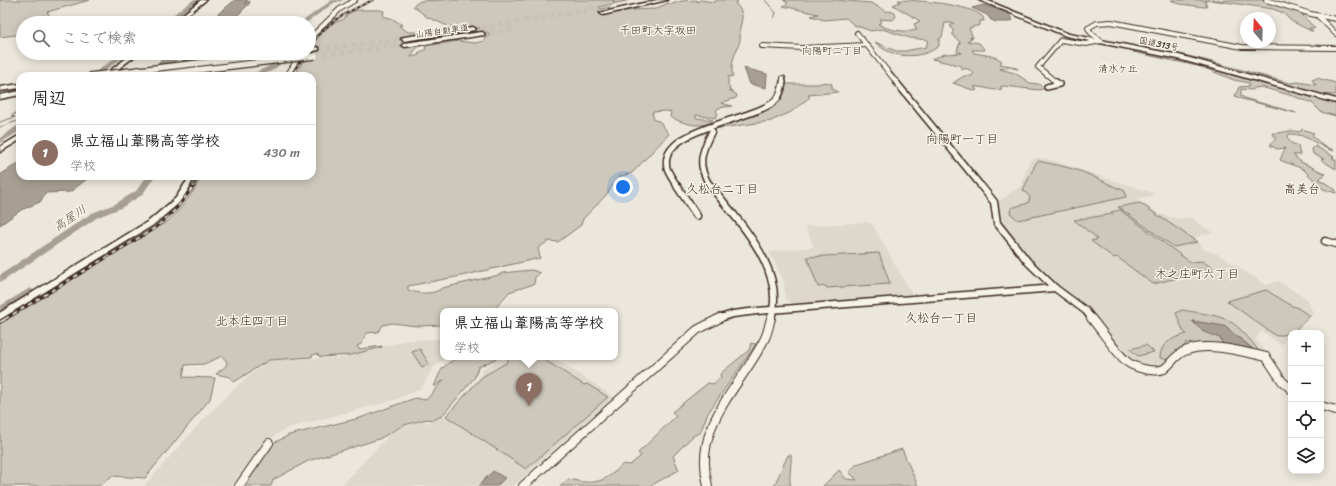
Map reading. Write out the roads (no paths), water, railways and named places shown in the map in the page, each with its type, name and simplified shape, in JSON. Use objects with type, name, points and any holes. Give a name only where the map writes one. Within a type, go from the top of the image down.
[{"type":"highway","points":[[599,8],[641,0]]},
{"type":"highway","points":[[603,13],[664,0]]},
{"type":"highway","name":"国道313号","points":[[982,0],[1053,30],[1098,42],[1179,57],[1336,101]]},
{"type":"highway","name":"山陽自動車道","points":[[404,39],[473,29]]},
{"type":"highway","name":"山陽自動車道","points":[[405,45],[482,34]]},
{"type":"highway","points":[[123,72],[224,60]]},
{"type":"highway","points":[[180,72],[281,60]]},
{"type":"highway","points":[[0,89],[16,87]]},
{"type":"highway","points":[[0,96],[16,94]]},
{"type":"main road","points":[[183,16],[204,0]]},
{"type":"main road","points":[[111,72],[127,60]]},
{"type":"main road","points":[[0,150],[16,140]]},
{"type":"street","points":[[316,33],[340,9],[355,0]]},
{"type":"street","points":[[1266,0],[1318,16],[1336,19]]},
{"type":"street","points":[[1318,16],[1336,34]]},
{"type":"street","points":[[1047,87],[1059,84],[1038,67],[1061,40],[1086,44],[1101,40],[1091,33],[1088,28],[1097,23],[1111,22],[1242,47],[1336,48]]},
{"type":"street","points":[[857,33],[994,202],[997,223],[1036,271],[1055,288],[1086,311],[1126,361],[1135,366],[1157,371],[1163,369],[1184,352],[1199,348],[1233,349],[1266,357],[1282,381],[1288,386]]},
{"type":"street","points":[[762,46],[802,48],[867,45]]},
{"type":"street","points":[[289,72],[297,60]]},
{"type":"street","points":[[697,216],[667,167],[666,157],[671,149],[681,140],[692,134],[761,109],[774,102],[781,92],[783,78]]},
{"type":"street","points":[[708,486],[704,470],[705,452],[713,421],[765,338],[774,310],[774,293],[771,277],[764,257],[705,178],[701,170],[700,163],[702,149],[712,131]]},
{"type":"street","points":[[0,316],[151,223],[178,200],[190,180]]},
{"type":"street","points":[[1325,241],[1336,244]]},
{"type":"street","points":[[523,486],[707,322],[735,313],[1055,288]]},
{"type":"street","points":[[1324,407],[1336,410]]},
{"type":"street","points":[[239,486],[269,443]]},
{"type":"waterway","points":[[174,16],[196,0]]},
{"type":"waterway","name":"高屋川","points":[[313,16],[335,0]]},
{"type":"waterway","name":"高屋川","points":[[330,3],[342,0]]},
{"type":"waterway","points":[[765,0],[776,13],[774,18]]},
{"type":"waterway","points":[[99,72],[116,60]]},
{"type":"waterway","name":"高屋川","points":[[263,72],[276,65],[281,60]]},
{"type":"waterway","points":[[0,122],[15,117],[11,116],[16,113]]},
{"type":"waterway","points":[[0,127],[16,121]]},
{"type":"waterway","points":[[0,141],[16,131]]},
{"type":"waterway","name":"高屋川","points":[[0,279],[95,215],[118,206],[139,193],[148,180]]},
{"type":"waterway","points":[[0,311],[30,291]]},
{"type":"tunnel","points":[[473,29],[599,8]]},
{"type":"tunnel","points":[[482,34],[515,29]]},
{"type":"tunnel","points":[[317,49],[404,39]]},
{"type":"tunnel","points":[[316,56],[405,45]]},
{"type":"railway","points":[[316,39],[330,24],[337,19],[373,0]]},
{"type":"railway","points":[[294,72],[301,60]]},
{"type":"railway","points":[[193,187],[197,180]]},
{"type":"railway","points":[[5,319],[155,228],[175,210],[194,186]]},
{"type":"railway","points":[[0,322],[7,318]]},
{"type":"place","name":"県立福山葦陽高等学校","points":[[529,406]]},
{"type":"district","name":"千田町大字坂田","points":[[658,30]]},
{"type":"district","name":"向陽町二丁目","points":[[832,50]]},
{"type":"district","name":"清水ケ丘","points":[[1118,68]]},
{"type":"district","name":"向陽町一丁目","points":[[962,139]]},
{"type":"district","name":"久松台二丁目","points":[[722,189]]},
{"type":"district","name":"高美台","points":[[1302,189]]},
{"type":"district","name":"木之庄町六丁目","points":[[1197,274]]},
{"type":"district","name":"久松台一丁目","points":[[941,318]]},
{"type":"district","name":"北本庄四丁目","points":[[252,321]]}]
